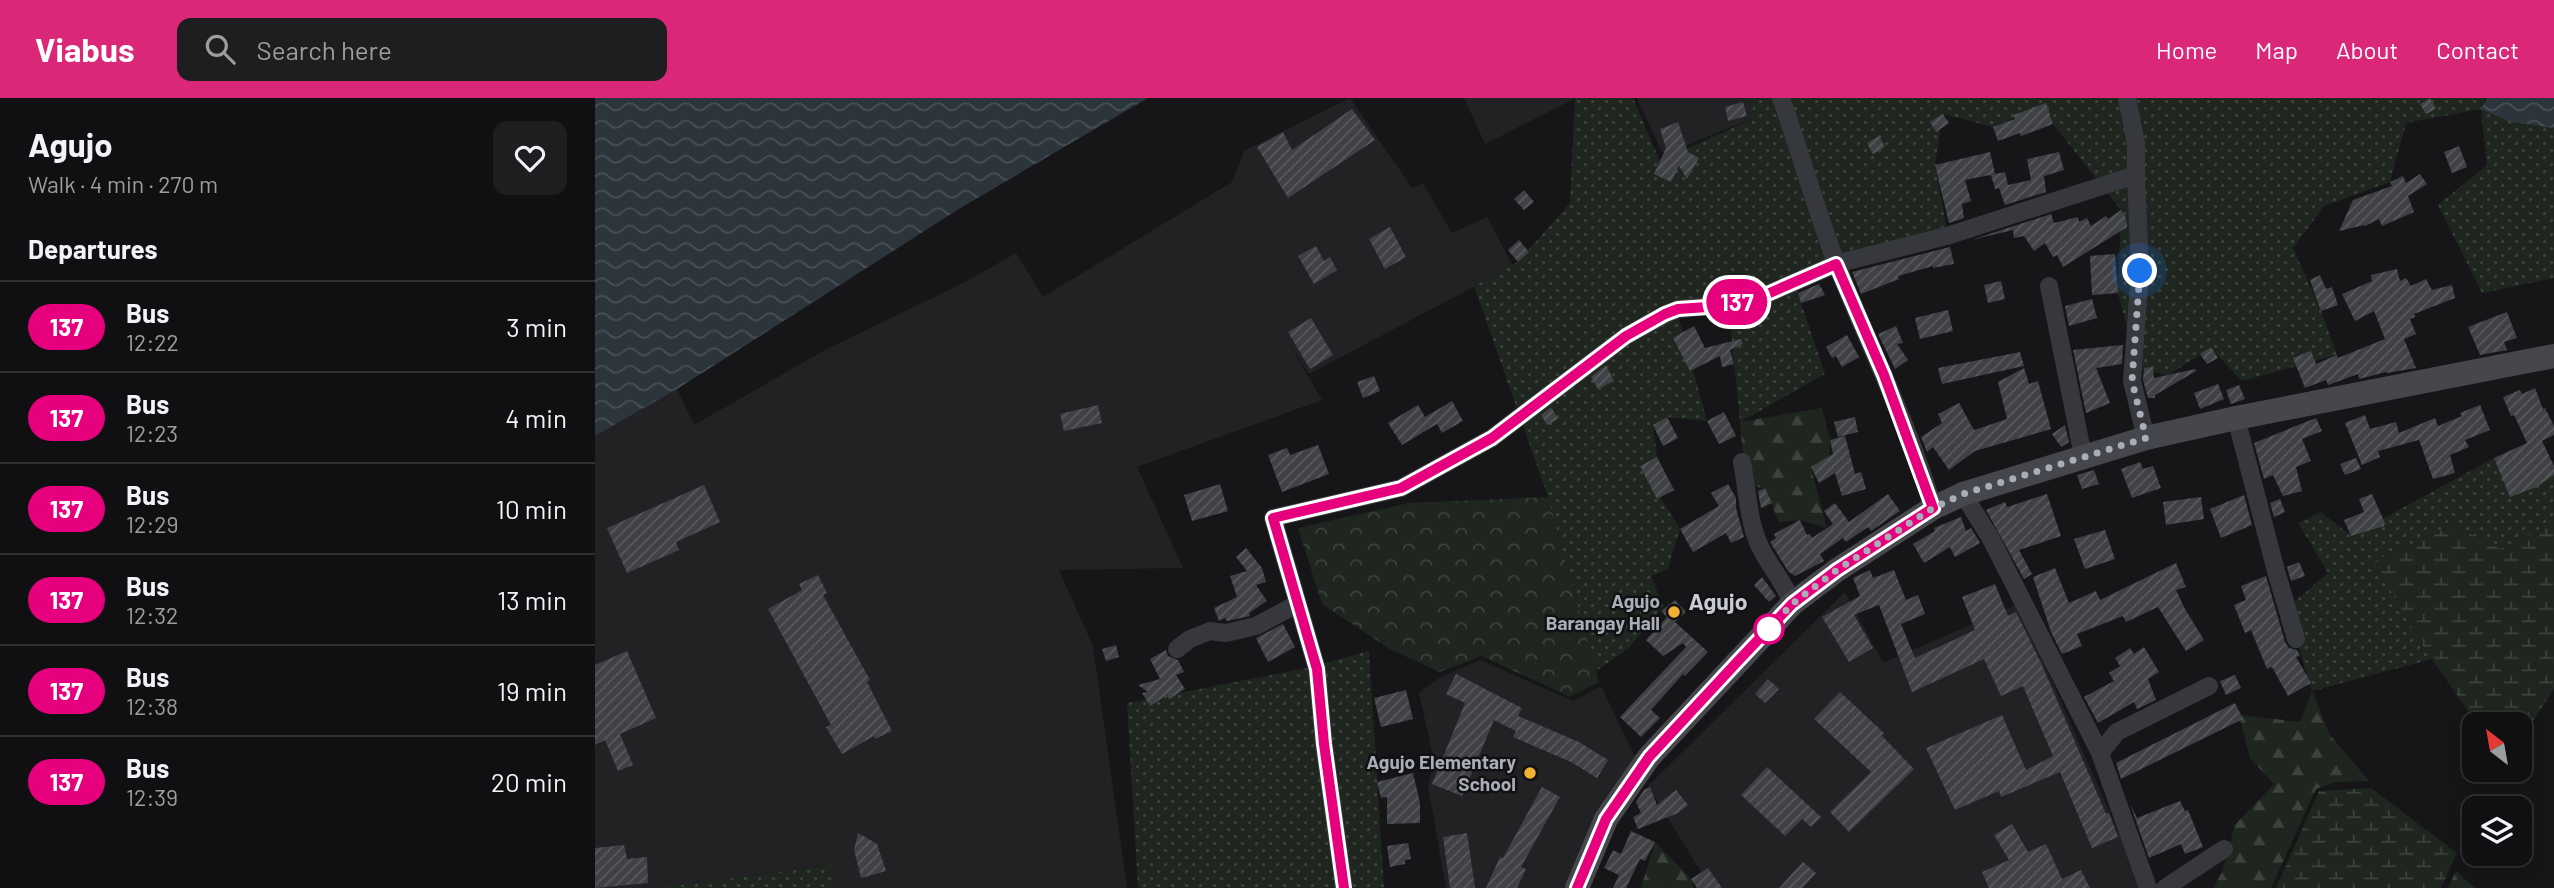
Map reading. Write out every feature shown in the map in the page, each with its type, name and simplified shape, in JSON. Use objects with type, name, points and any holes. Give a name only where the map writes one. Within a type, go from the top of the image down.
[{"type":"main road","points":[[1577,888],[1606,819],[1649,757],[1792,604],[1837,570],[1933,508],[1963,494],[2146,438],[2554,356]]},
{"type":"street","points":[[1781,98],[1836,264],[1884,375],[1933,508]]},
{"type":"street","points":[[2127,98],[2136,143],[2140,271],[2132,381],[2146,438]]},
{"type":"street","points":[[1344,888],[1324,744],[1317,669],[1273,518],[1401,488],[1492,438],[1626,336],[1665,314],[1678,309],[1722,306],[1765,295],[1836,264],[1950,235],[2136,175]]},
{"type":"street","points":[[2049,286],[2083,456]]},
{"type":"street","points":[[2236,418],[2296,639]]},
{"type":"street","points":[[1742,462],[1753,528],[1759,545],[1787,589],[1792,604]]},
{"type":"street","points":[[1963,494],[1990,537],[2100,753],[2148,888]]},
{"type":"street","points":[[1177,649],[1190,639],[1210,631],[1226,633],[1256,626],[1297,604]]},
{"type":"street","points":[[2100,753],[2117,732],[2209,686]]},
{"type":"street","points":[[2165,888],[2224,849]]},
{"type":"shaded area","points":[[1350,98],[1412,188],[1423,183],[1452,233],[1487,217],[1513,266],[1309,374],[1287,340],[1322,400],[1137,467],[1183,568],[1059,570],[1093,646],[1127,888],[833,888],[831,865],[656,888],[595,888],[595,436],[677,389],[694,425],[825,350],[961,284],[1016,253],[1043,297],[1232,182],[1244,151]]},
{"type":"shaded area","points":[[1464,98],[1576,98],[1485,144]]},
{"type":"shaded area","points":[[1637,98],[1749,98],[1756,117],[1685,146],[1662,152]]},
{"type":"shaded area","points":[[1845,592],[1883,663],[2018,604],[2143,888],[1711,888],[1648,786]]},
{"type":"shaded area","name":"Agujo Elementary School","points":[[1480,660],[1573,701],[1601,686],[1637,761],[1583,848],[1564,888],[1446,888],[1428,786],[1434,761],[1419,693],[1441,677]]},
{"type":"green space","points":[[1575,98],[1633,98],[1660,161],[1756,117],[1749,98],[2485,98],[2482,109],[2554,115],[2554,278],[2482,293],[2438,205],[2487,165],[2481,109],[2406,123],[2390,182],[2324,206],[2293,248],[2337,355],[2242,381],[2211,348],[2168,375],[2137,368],[2118,293],[2121,210],[2053,124],[2046,104],[1993,127],[1943,114],[1935,165],[1949,241],[1678,315],[1707,421],[1667,417],[1653,425],[1657,457],[1641,466],[1680,529],[1668,569],[1651,576],[1663,606],[1629,648],[1596,671],[1548,497],[1474,286],[1518,262],[1570,203]]},
{"type":"green space","points":[[1796,288],[1825,374],[1740,422],[1729,310],[1755,307]]},
{"type":"green space","points":[[1822,408],[1830,440],[1829,457],[1811,468],[1827,528],[1800,520],[1779,522],[1765,488],[1746,486],[1740,422]]},
{"type":"green space","points":[[2494,458],[2510,497],[2554,475],[2554,523],[2502,550],[2453,525],[2374,561],[2432,659],[2312,691],[2287,608],[2328,573],[2298,523],[2321,512],[2351,536]]},
{"type":"green space","points":[[1548,497],[1599,682],[1570,697],[1482,656],[1439,672],[1390,649],[1322,604],[1298,528],[1409,503]]},
{"type":"green space","points":[[2554,523],[2554,689],[2532,723],[2532,712],[2469,712],[2418,639],[2374,561],[2453,525],[2502,550]]},
{"type":"green space","points":[[1369,651],[1384,888],[1138,888],[1127,703],[1307,668]]},
{"type":"green space","points":[[2312,691],[2330,735],[2369,781],[2336,782],[2316,789],[2271,888],[2213,888],[2222,872],[2235,825],[2274,784],[2250,758],[2239,715],[2300,722]]},
{"type":"green space","points":[[2371,788],[2457,853],[2441,888],[2276,888],[2319,791]]},
{"type":"green space","points":[[1655,842],[1691,879],[1694,888],[1641,888]]},
{"type":"green space","points":[[832,865],[833,888],[656,888]]},
{"type":"green space","points":[[2456,871],[2475,888],[2448,888]]},
{"type":"water","points":[[595,98],[1148,98],[962,207],[677,389],[595,436]]},
{"type":"water","points":[[2487,98],[2554,98],[2554,128],[2511,122],[2481,109]]},
{"type":"building","points":[[2430,98],[2436,109],[2426,114],[2420,104]]},
{"type":"building","points":[[1743,102],[1747,116],[1728,121],[1725,107]]},
{"type":"building","points":[[2046,103],[2053,124],[1998,141],[1993,127],[2015,119],[2014,115]]},
{"type":"building","points":[[1352,109],[1375,140],[1288,198],[1257,147],[1283,132],[1292,150]]},
{"type":"building","points":[[1943,114],[1949,123],[1936,132],[1930,122]]},
{"type":"building","points":[[1678,122],[1688,152],[1699,158],[1687,179],[1679,166],[1671,182],[1654,174],[1666,148],[1660,129]]},
{"type":"building","points":[[1879,136],[1885,147],[1873,154],[1867,143]]},
{"type":"building","points":[[2459,146],[2467,167],[2452,173],[2444,152]]},
{"type":"building","points":[[1990,152],[1995,174],[1965,180],[1971,201],[1962,204],[1964,218],[1949,223],[1935,165]]},
{"type":"building","points":[[2059,152],[2064,170],[2044,176],[2046,192],[2005,205],[1999,188],[1995,189],[1991,175],[2005,172],[2008,185],[2031,180],[2027,159]]},
{"type":"building","points":[[2420,174],[2427,184],[2408,196],[2414,212],[2382,226],[2379,219],[2365,226],[2339,231],[2353,200],[2392,186],[2390,182],[2403,176],[2406,183]]},
{"type":"building","points":[[1524,190],[1534,202],[1524,210],[1514,199]]},
{"type":"building","points":[[2121,210],[2127,227],[2063,267],[2057,255],[2053,257],[2045,243],[2034,251],[2024,236],[2014,238],[2013,230],[1971,240],[2051,214],[2054,223],[2078,217],[2079,222],[2087,218],[2091,226]]},
{"type":"building","points":[[1390,227],[1406,257],[1385,269],[1369,239]]},
{"type":"building","points":[[1519,240],[1529,252],[1518,262],[1508,250]]},
{"type":"building","points":[[1316,246],[1324,261],[1330,257],[1337,270],[1314,284],[1298,256]]},
{"type":"building","points":[[1950,247],[1954,264],[1933,266],[1898,276],[1899,279],[1861,294],[1852,272]]},
{"type":"building","points":[[2115,254],[2118,293],[2092,295],[2090,256]]},
{"type":"building","points":[[2397,269],[2400,281],[2406,278],[2411,286],[2426,279],[2432,290],[2452,285],[2455,298],[2414,314],[2415,317],[2410,319],[2416,334],[2404,339],[2416,368],[2359,379],[2358,374],[2328,385],[2326,380],[2305,388],[2293,358],[2311,351],[2316,364],[2385,339],[2374,311],[2355,321],[2342,294],[2372,281],[2371,275]]},
{"type":"building","points":[[2320,275],[2326,289],[2332,287],[2338,305],[2321,311],[2310,280]]},
{"type":"building","points":[[2001,281],[2005,299],[1988,303],[1984,285]]},
{"type":"building","points":[[1819,284],[1825,295],[1801,303],[1798,293]]},
{"type":"building","points":[[2092,299],[2097,318],[2069,326],[2065,306]]},
{"type":"building","points":[[1948,310],[1953,331],[1920,339],[1915,318]]},
{"type":"building","points":[[2507,312],[2517,338],[2504,342],[2507,350],[2480,355],[2468,327]]},
{"type":"building","points":[[1311,318],[1333,355],[1310,369],[1288,332]]},
{"type":"building","points":[[1694,326],[1705,348],[1741,339],[1743,344],[1730,350],[1734,364],[1722,367],[1720,356],[1690,371],[1673,338]]},
{"type":"building","points":[[1896,326],[1903,343],[1897,344],[1908,360],[1895,369],[1878,334]]},
{"type":"building","points":[[1847,335],[1859,357],[1842,367],[1836,356],[1832,358],[1826,347]]},
{"type":"building","points":[[2123,345],[2122,364],[2096,368],[2110,403],[2086,413],[2073,350]]},
{"type":"building","points":[[2211,347],[2218,358],[2207,364],[2200,354]]},
{"type":"building","points":[[2020,352],[2024,366],[1942,384],[1938,368]]},
{"type":"building","points":[[1606,365],[1614,381],[1598,389],[1591,377]]},
{"type":"building","points":[[2153,367],[2154,378],[2195,369],[2196,371],[2155,395],[2155,398],[2148,398],[2143,380],[2144,368]]},
{"type":"building","points":[[2024,368],[2029,384],[2038,381],[2051,429],[1975,451],[1949,470],[1933,447],[1927,452],[1921,437],[1942,423],[1938,414],[1959,403],[1974,430],[2007,419],[1998,382]]},
{"type":"building","points":[[1374,376],[1380,391],[1363,398],[1357,382]]},
{"type":"building","points":[[2218,384],[2224,399],[2200,409],[2194,393]]},
{"type":"building","points":[[2239,385],[2245,399],[2231,404],[2226,390]]},
{"type":"building","points":[[2535,388],[2543,409],[2545,408],[2554,426],[2554,435],[2542,441],[2554,466],[2554,475],[2536,487],[2510,497],[2494,458],[2527,443],[2503,397],[2520,390],[2522,394]]},
{"type":"building","points":[[1452,401],[1463,421],[1442,433],[1437,424],[1402,445],[1388,423],[1418,405],[1425,417]]},
{"type":"building","points":[[1098,405],[1102,423],[1064,431],[1060,414]]},
{"type":"building","points":[[2480,405],[2490,430],[2465,440],[2469,447],[2450,455],[2455,473],[2433,479],[2419,440],[2378,451],[2380,457],[2362,465],[2345,423],[2365,415],[2370,429],[2396,422],[2399,433],[2435,418],[2438,426]]},
{"type":"building","points":[[1551,407],[1558,419],[1547,425],[1541,415]]},
{"type":"building","points":[[1724,412],[1736,436],[1719,444],[1707,421]]},
{"type":"building","points":[[1667,417],[1678,438],[1663,446],[1653,425]]},
{"type":"building","points":[[1855,417],[1858,432],[1838,437],[1834,422]]},
{"type":"building","points":[[2316,418],[2322,431],[2302,439],[2311,461],[2296,467],[2302,491],[2283,496],[2273,475],[2264,479],[2254,443]]},
{"type":"building","points":[[2065,425],[2069,442],[2061,447],[2052,434]]},
{"type":"building","points":[[1845,436],[1855,474],[1861,472],[1866,489],[1842,496],[1835,473],[1819,483],[1811,467],[1833,454],[1830,440]]},
{"type":"building","points":[[1318,445],[1329,474],[1282,492],[1268,455],[1287,448],[1290,455]]},
{"type":"building","points":[[1657,457],[1674,490],[1657,499],[1640,466]]},
{"type":"building","points":[[2356,458],[2361,469],[2345,475],[2340,464]]},
{"type":"building","points":[[2140,462],[2143,469],[2153,466],[2161,488],[2132,498],[2121,469]]},
{"type":"building","points":[[2094,470],[2099,484],[2082,489],[2077,475]]},
{"type":"building","points":[[1220,484],[1228,511],[1192,521],[1184,495]]},
{"type":"building","points":[[1728,484],[1736,498],[1744,537],[1731,543],[1726,533],[1693,552],[1680,529],[1719,506],[1711,493]]},
{"type":"building","points":[[704,485],[720,522],[676,542],[679,550],[627,573],[607,528]]},
{"type":"building","points":[[1765,488],[1772,503],[1761,508],[1758,491]]},
{"type":"building","points":[[1888,494],[1900,511],[1871,531],[1868,527],[1846,542],[1843,538],[1820,554],[1824,561],[1795,576],[1788,571],[1770,542],[1776,538],[1774,534],[1800,520],[1807,535],[1810,534],[1812,538],[1833,524],[1824,511],[1835,503],[1849,522]]},
{"type":"building","points":[[2047,494],[2061,536],[2019,550],[2032,574],[2024,579],[1986,510],[2005,502],[2007,507]]},
{"type":"building","points":[[2372,494],[2384,526],[2351,536],[2344,520],[2364,512],[2359,499]]},
{"type":"building","points":[[2244,495],[2252,525],[2221,538],[2210,509]]},
{"type":"building","points":[[2201,497],[2204,519],[2166,525],[2163,502]]},
{"type":"building","points":[[2280,499],[2285,512],[2274,517],[2270,503]]},
{"type":"building","points":[[1961,517],[1966,531],[1971,528],[1980,543],[1955,557],[1950,547],[1924,563],[1913,544],[1935,531],[1934,528]]},
{"type":"building","points":[[2105,530],[2115,559],[2085,569],[2074,539]]},
{"type":"building","points":[[1246,548],[1262,568],[1266,582],[1256,585],[1267,601],[1249,613],[1250,616],[1219,621],[1214,608],[1237,597],[1230,576],[1247,571],[1236,557]]},
{"type":"building","points":[[2299,562],[2305,576],[2291,581],[2287,567]]},
{"type":"building","points":[[2176,563],[2186,587],[2176,590],[2204,640],[2186,651],[2158,607],[2126,622],[2123,616],[2077,634],[2082,646],[2062,654],[2051,632],[2033,577],[2055,568],[2069,603],[2096,591],[2100,600]]},
{"type":"building","points":[[1870,570],[1873,578],[1894,570],[1906,600],[1918,595],[1925,614],[1901,624],[1915,658],[1975,630],[1962,597],[1995,584],[2008,616],[2016,612],[2041,663],[2118,837],[2092,848],[2060,772],[2001,797],[1999,791],[1955,810],[1926,748],[2002,715],[2026,770],[2053,756],[2023,686],[2001,696],[1984,659],[1912,692],[1879,605],[1854,615],[1873,648],[1849,662],[1822,617],[1860,596],[1853,578]]},
{"type":"building","points":[[818,575],[827,593],[823,595],[870,680],[867,682],[892,731],[875,739],[874,736],[842,754],[826,727],[831,725],[768,609],[802,590],[799,584]]},
{"type":"building","points":[[2266,576],[2285,642],[2289,648],[2297,650],[2300,656],[2296,657],[2311,683],[2288,696],[2272,667],[2267,669],[2251,630],[2245,633],[2234,605],[2246,600],[2241,586]]},
{"type":"building","points":[[1762,577],[1776,596],[1769,602],[1754,585]]},
{"type":"building","points":[[1675,600],[1686,612],[1675,622],[1708,652],[1685,676],[1683,674],[1651,710],[1660,718],[1641,737],[1620,717],[1686,647],[1683,643],[1663,656],[1646,640],[1667,617],[1661,611]]},
{"type":"building","points":[[1283,624],[1295,647],[1268,662],[1256,638]]},
{"type":"building","points":[[1116,645],[1119,657],[1106,661],[1102,649]]},
{"type":"building","points":[[2144,647],[2159,672],[2148,679],[2156,700],[2137,709],[2134,702],[2098,723],[2084,697],[2114,681],[2109,673],[2120,666],[2115,658],[2130,648],[2134,654]]},
{"type":"building","points":[[1166,650],[1168,656],[1178,660],[1184,672],[1176,675],[1185,689],[1169,699],[1167,695],[1150,706],[1142,693],[1148,692],[1138,685],[1160,679],[1150,659]]},
{"type":"building","points":[[627,651],[656,718],[620,734],[633,765],[618,771],[605,740],[595,745],[595,665]]},
{"type":"building","points":[[1456,674],[1522,708],[1518,716],[1579,742],[1608,760],[1597,778],[1571,762],[1513,737],[1516,731],[1494,720],[1462,796],[1432,784],[1465,703],[1446,694]]},
{"type":"building","points":[[2235,675],[2241,688],[2226,695],[2220,681]]},
{"type":"building","points":[[1768,679],[1779,689],[1765,703],[1755,694]]},
{"type":"building","points":[[1406,690],[1413,719],[1381,727],[1374,698]]},
{"type":"building","points":[[1840,692],[1884,733],[1882,736],[1914,769],[1849,832],[1830,812],[1871,772],[1814,719]]},
{"type":"building","points":[[2235,703],[2243,719],[2121,779],[2116,763]]},
{"type":"building","points":[[1767,767],[1821,817],[1811,827],[1802,819],[1785,836],[1741,795]]},
{"type":"building","points":[[1413,773],[1420,803],[1420,823],[1387,824],[1387,797],[1381,798],[1377,782]]},
{"type":"building","points":[[1542,787],[1560,797],[1521,867],[1526,869],[1517,888],[1486,888],[1500,857],[1503,858]]},
{"type":"building","points":[[1650,787],[1657,805],[1676,790],[1688,805],[1678,813],[1638,829],[1633,817],[1641,813],[1636,802],[1644,790]]},
{"type":"building","points":[[2180,801],[2185,811],[2188,810],[2203,847],[2185,854],[2181,844],[2149,858],[2130,804],[2137,818]]},
{"type":"building","points":[[2012,824],[2028,852],[2046,844],[2062,879],[2081,870],[2090,888],[1989,888],[1982,872],[2009,860],[1994,835]]},
{"type":"building","points":[[1631,831],[1655,842],[1645,861],[1640,859],[1626,888],[1613,888],[1619,875],[1604,868],[1613,850],[1621,854]]},
{"type":"building","points":[[858,833],[877,844],[886,871],[861,878],[854,850]]},
{"type":"building","points":[[1467,833],[1475,888],[1450,888],[1443,837]]},
{"type":"building","points":[[1408,843],[1411,859],[1405,860],[1405,864],[1390,867],[1387,846]]},
{"type":"building","points":[[624,845],[627,859],[647,857],[648,883],[595,888],[595,848]]},
{"type":"building","points":[[1803,862],[1816,873],[1802,888],[1779,888]]},
{"type":"building","points":[[1708,868],[1722,888],[1697,888],[1691,879]]},
{"type":"bus line","name":"137","points":[[1344,888],[1324,744],[1317,669],[1273,518],[1401,488],[1492,438],[1626,336],[1665,314],[1678,309],[1722,306],[1765,295],[1836,264],[1884,375],[1933,508],[1837,570],[1792,604],[1738,661],[1649,757],[1606,819],[1577,888]]},
{"type":"place","name":"Agujo Barangay Hall","points":[[1674,612]]},
{"type":"place","name":"Agujo Elementary School","points":[[1530,773]]},
{"type":"district","name":"Agujo","points":[[1718,602]]},
{"type":"route","points":[[1769,629],[1792,604],[1837,570],[1933,508],[1963,494],[2146,438],[2132,381],[2140,271]]}]
